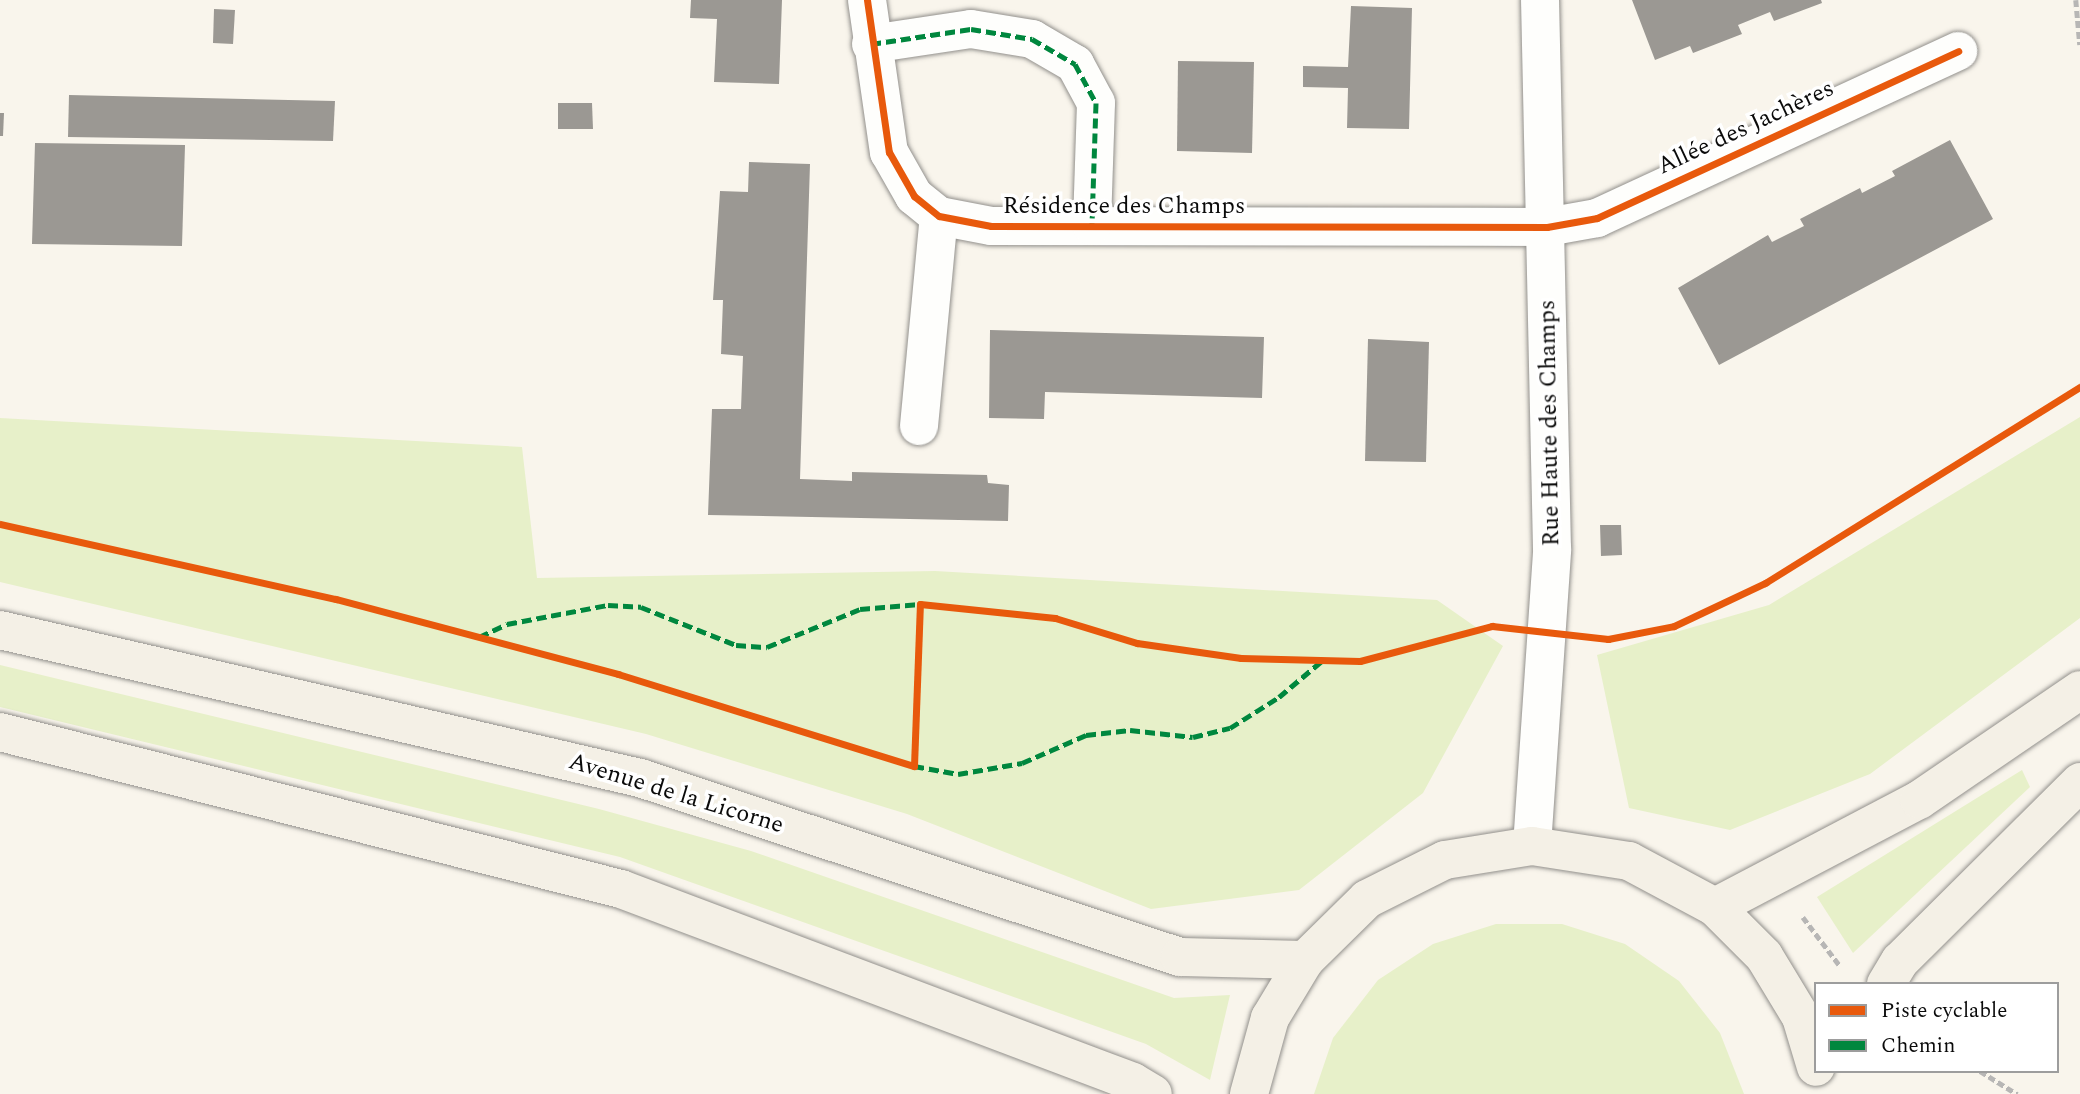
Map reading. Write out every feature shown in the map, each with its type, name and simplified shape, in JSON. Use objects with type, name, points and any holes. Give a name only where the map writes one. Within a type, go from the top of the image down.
[{"type":"main road","name":"Avenue de la Licorne","points":[[0,630],[640,778],[1180,957],[1305,960]]},
{"type":"main road","points":[[1715,907],[1919,800],[2080,690]]},
{"type":"main road","points":[[0,732],[621,889],[1133,1082],[1153,1094]]},
{"type":"main road","points":[[1887,982],[1900,961],[2080,782]]},
{"type":"main road","points":[[1249,1094],[1270,1018],[1305,960],[1367,899],[1445,860],[1532,846],[1629,860],[1715,907],[1765,957],[1801,1017],[1814,1057]]},
{"type":"street","name":"Résidence des Champs","points":[[867,0],[871,44],[889,152],[914,197],[939,216],[991,226],[1546,227]]},
{"type":"street","name":"Rue Haute des Champs","points":[[1532,846],[1552,549],[1540,0]]},
{"type":"street","name":"Résidence des Champs","points":[[871,44],[971,29],[1032,39],[1075,64],[1096,103],[1092,226]]},
{"type":"street","name":"Allée des Jachères","points":[[1546,227],[1597,218],[1958,51]]},
{"type":"street","points":[[919,426],[939,216]]},
{"type":"path","points":[[2076,0],[2080,45]]},
{"type":"path","points":[[1795,906],[1845,973]]},
{"type":"path","points":[[1983,1073],[2017,1094]]},
{"type":"green space","points":[[2080,417],[2080,618],[1870,774],[1730,830],[1629,808],[1597,655],[1769,605]]},
{"type":"green space","points":[[0,418],[522,447],[537,578],[935,571],[1437,600],[1503,646],[1423,793],[1299,890],[1151,909],[907,814],[646,734],[0,582]]},
{"type":"green space","points":[[0,665],[599,809],[751,851],[1174,998],[1230,995],[1210,1080],[1146,1044],[620,857],[0,707]]},
{"type":"green space","points":[[2022,770],[2030,787],[1853,953],[1817,897]]},
{"type":"green space","points":[[1496,924],[1562,924],[1625,944],[1679,981],[1720,1033],[1744,1094],[1314,1094],[1333,1038],[1378,980],[1433,944]]},
{"type":"building","points":[[691,0],[782,0],[779,84],[714,82],[717,19],[690,18]]},
{"type":"building","points":[[1632,0],[1821,0],[1822,3],[1774,21],[1770,12],[1738,25],[1742,34],[1693,53],[1690,46],[1655,60]]},
{"type":"building","points":[[1351,6],[1412,8],[1409,129],[1347,128],[1348,88],[1303,87],[1303,66],[1348,67]]},
{"type":"building","points":[[214,9],[235,10],[233,44],[213,43]]},
{"type":"building","points":[[1178,61],[1254,62],[1252,153],[1177,151]]},
{"type":"building","points":[[69,95],[335,101],[333,141],[68,137]]},
{"type":"building","points":[[558,103],[592,103],[593,129],[558,129]]},
{"type":"building","points":[[0,113],[4,113],[3,136],[0,136]]},
{"type":"building","points":[[1950,140],[1993,219],[1719,365],[1678,288],[1768,235],[1772,242],[1804,226],[1800,219],[1860,188],[1862,193],[1895,176],[1892,171]]},
{"type":"building","points":[[35,143],[185,145],[182,246],[32,244]]},
{"type":"building","points":[[749,162],[810,164],[800,479],[852,481],[852,472],[987,475],[988,483],[1009,485],[1008,521],[708,515],[712,409],[741,409],[743,356],[721,354],[723,300],[713,300],[720,191],[748,192]]},
{"type":"building","points":[[990,330],[1264,337],[1262,398],[1045,392],[1044,419],[989,418]]},
{"type":"building","points":[[1368,339],[1429,342],[1426,462],[1365,461]]},
{"type":"building","points":[[1600,525],[1621,525],[1622,555],[1601,556]]},
{"type":"marked path","points":[[871,44],[971,29],[1032,39],[1075,64],[1096,103],[1092,226]]},
{"type":"marked path","points":[[479,637],[507,624],[608,605],[641,607],[736,645],[767,647],[860,609],[920,604]]},
{"type":"marked path","points":[[914,766],[958,774],[1022,763],[1086,735],[1130,730],[1193,737],[1230,728],[1279,697],[1323,660]]},
{"type":"cycle path","points":[[867,0],[889,152],[914,196],[939,216],[991,226],[1547,227],[1597,218],[1958,51]]},
{"type":"cycle path","points":[[0,524],[336,599],[618,674],[914,766],[920,604],[1055,618],[1137,643],[1241,658],[1360,661],[1492,626],[1608,639],[1674,626],[1765,583],[2080,387]]}]
